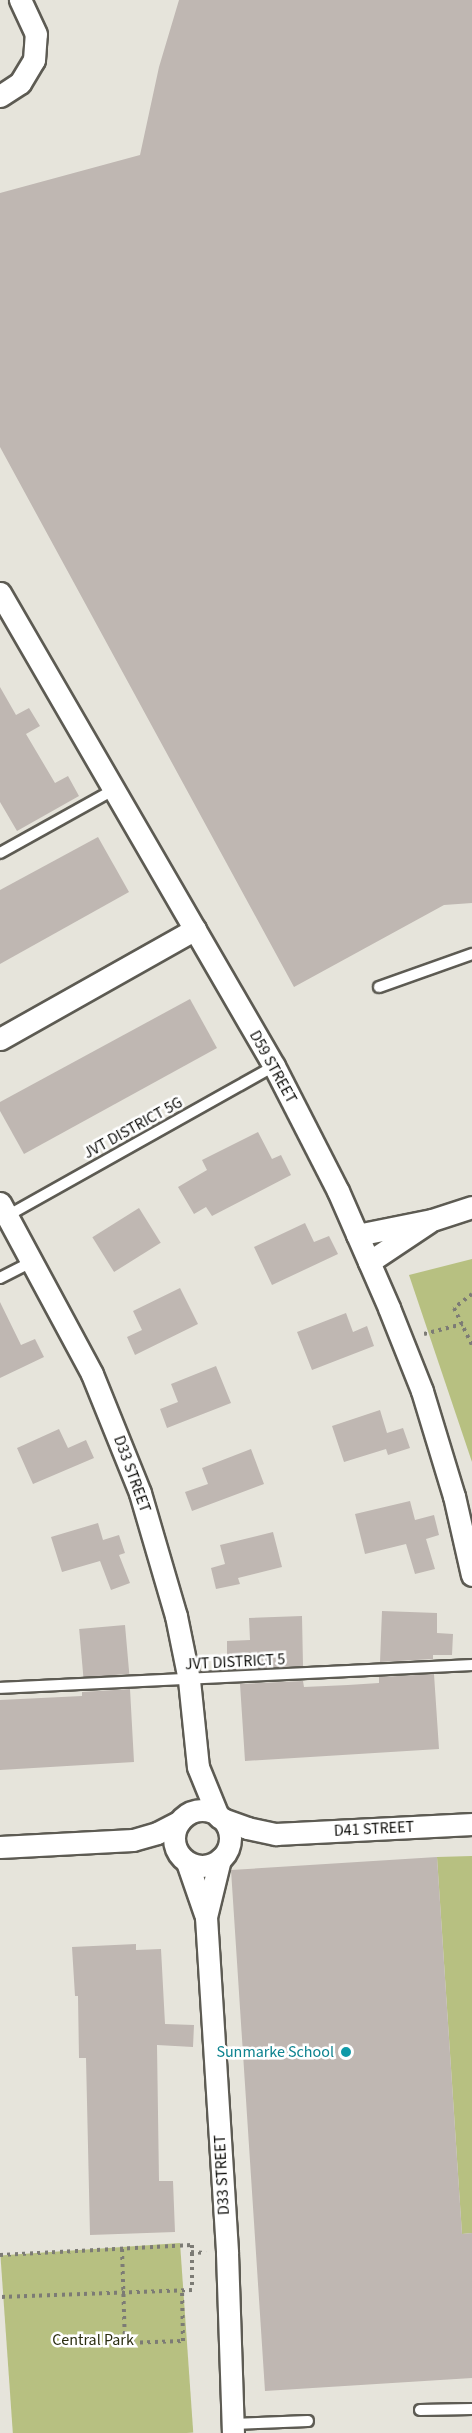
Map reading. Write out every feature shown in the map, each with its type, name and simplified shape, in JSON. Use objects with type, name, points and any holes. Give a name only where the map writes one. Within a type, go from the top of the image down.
[{"type":"street","points":[[0,96],[20,83],[34,60],[36,34],[20,0]]},
{"type":"street","name":"D59 STREET","points":[[0,593],[274,1066],[338,1191],[403,1340],[438,1443],[472,1575]]},
{"type":"street","points":[[0,1039],[195,929]]},
{"type":"street","points":[[357,1234],[432,1220],[472,1207]]},
{"type":"street","name":"D33 STREET","points":[[3,1209],[92,1374],[136,1483],[160,1554],[189,1680],[198,1767],[219,1817]]},
{"type":"street","points":[[369,1262],[432,1220]]},
{"type":"street","name":"D33 STREET","points":[[182,1819],[198,1767]]},
{"type":"street","points":[[0,1847],[133,1840],[157,1833],[197,1811],[219,1817],[229,1835],[223,1856],[201,1866],[156,1845],[133,1840]]},
{"type":"street","name":"D41 STREET","points":[[219,1817],[248,1828],[276,1834],[472,1824]]},
{"type":"street","points":[[182,1819],[174,1834],[183,1858]]},
{"type":"street","name":"D41 STREET","points":[[223,1856],[276,1834]]},
{"type":"street","name":"D33 STREET","points":[[206,1917],[223,1856]]},
{"type":"street","name":"D33 STREET","points":[[183,1858],[206,1917],[226,2242],[233,2429]]},
{"type":"lane","points":[[0,853],[115,789]]},
{"type":"lane","points":[[379,987],[472,956]]},
{"type":"lane","name":"JVT DISTRICT 5G","points":[[3,1209],[274,1066]]},
{"type":"lane","points":[[0,1278],[33,1261]]},
{"type":"lane","name":"JVT DISTRICT 5","points":[[0,1688],[472,1665]]},
{"type":"lane","points":[[420,2410],[472,2409]]},
{"type":"lane","points":[[233,2429],[308,2421]]},
{"type":"path","points":[[472,1294],[454,1308],[472,1345]]},
{"type":"path","points":[[403,1340],[463,1324]]},
{"type":"path","points":[[0,2255],[192,2246],[192,2290],[0,2297]]},
{"type":"path","points":[[122,2249],[125,2343],[183,2341],[182,2291]]},
{"type":"green space","points":[[472,1259],[472,1462],[409,1275]]},
{"type":"green space","points":[[472,1856],[472,2233],[462,2234],[437,1857]]},
{"type":"green space","name":"Central Park","points":[[180,2243],[193,2433],[13,2433],[0,2256]]},
{"type":"building","points":[[179,0],[472,0],[472,903],[444,905],[294,987],[0,447],[0,193],[140,155],[159,67]]},
{"type":"building","points":[[0,687],[16,715],[29,708],[40,726],[26,734],[55,783],[68,776],[79,796],[17,831],[0,802]]},
{"type":"building","points":[[98,837],[129,892],[0,964],[0,890]]},
{"type":"building","points":[[190,999],[217,1048],[24,1154],[0,1111],[0,1102]]},
{"type":"building","points":[[258,1132],[272,1159],[281,1155],[291,1175],[212,1216],[206,1207],[194,1214],[178,1187],[207,1170],[202,1160]]},
{"type":"building","points":[[139,1208],[161,1243],[114,1272],[92,1237]]},
{"type":"building","points":[[305,1223],[314,1242],[329,1236],[338,1254],[272,1285],[254,1247]]},
{"type":"building","points":[[180,1288],[198,1324],[135,1355],[127,1337],[142,1330],[133,1311]]},
{"type":"building","points":[[0,1302],[21,1345],[35,1339],[44,1357],[0,1378]]},
{"type":"building","points":[[346,1313],[353,1332],[367,1326],[374,1346],[312,1370],[297,1332]]},
{"type":"building","points":[[216,1366],[231,1403],[167,1428],[160,1409],[178,1402],[171,1384]]},
{"type":"building","points":[[380,1410],[387,1433],[403,1428],[410,1448],[388,1455],[386,1449],[344,1462],[332,1426]]},
{"type":"building","points":[[59,1429],[68,1448],[86,1440],[94,1458],[33,1484],[17,1448]]},
{"type":"building","points":[[251,1449],[264,1484],[192,1511],[185,1492],[208,1484],[202,1468]]},
{"type":"building","points":[[410,1501],[415,1520],[434,1515],[439,1535],[426,1539],[435,1569],[415,1574],[406,1544],[365,1554],[355,1514]]},
{"type":"building","points":[[98,1523],[103,1540],[119,1535],[125,1553],[119,1555],[130,1583],[111,1590],[100,1561],[62,1572],[51,1537]]},
{"type":"building","points":[[273,1532],[282,1567],[238,1578],[240,1584],[216,1589],[211,1568],[225,1564],[220,1545]]},
{"type":"building","points":[[382,1611],[437,1613],[437,1633],[453,1634],[452,1655],[433,1655],[433,1659],[380,1662]]},
{"type":"building","points":[[302,1616],[303,1666],[239,1669],[239,1661],[227,1661],[227,1641],[250,1640],[249,1618]]},
{"type":"building","points":[[125,1625],[129,1674],[83,1678],[79,1629]]},
{"type":"building","points":[[434,1674],[439,1749],[245,1761],[240,1684],[303,1681],[304,1687],[348,1685],[379,1683],[379,1677]]},
{"type":"building","points":[[130,1689],[134,1762],[0,1770],[0,1700],[82,1696],[82,1692]]},
{"type":"building","name":"Sunmarke School","points":[[437,1857],[462,2234],[472,2233],[472,2378],[265,2391],[231,1870]]},
{"type":"building","points":[[136,1944],[136,1950],[161,1949],[165,2024],[194,2025],[193,2047],[157,2045],[159,2181],[173,2181],[175,2232],[90,2235],[86,2058],[79,2058],[78,1996],[75,1996],[72,1947]]},
{"type":"place","name":"Sunmarke School","points":[[346,2052]]}]
